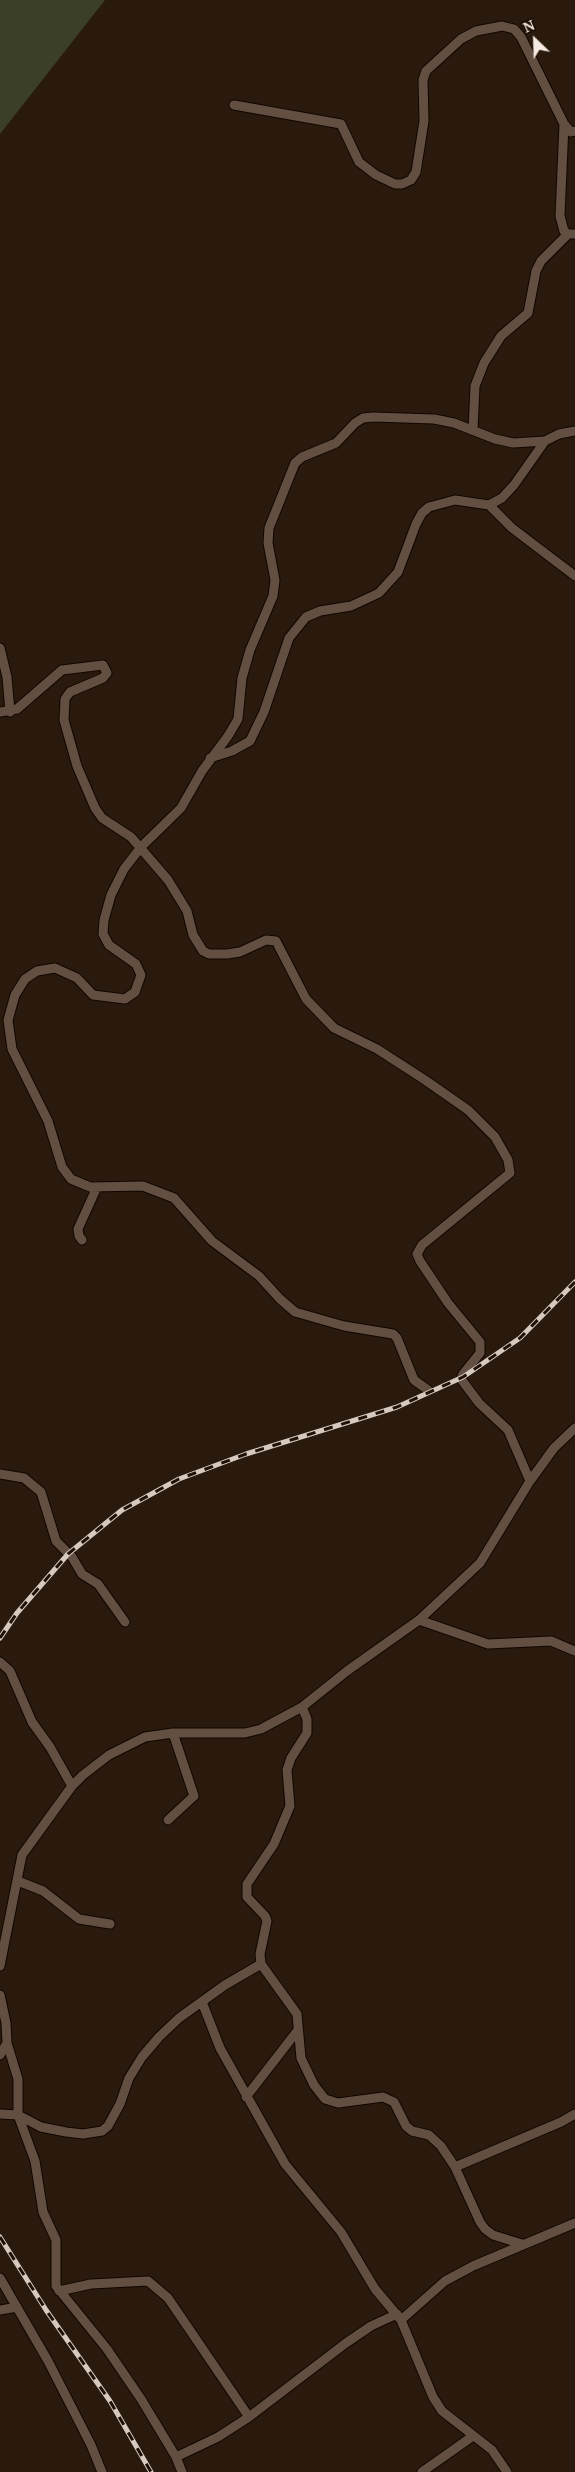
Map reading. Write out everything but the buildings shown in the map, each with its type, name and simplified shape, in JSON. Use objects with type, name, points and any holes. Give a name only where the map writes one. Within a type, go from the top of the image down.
[{"type":"street","points":[[234,105],[341,124],[359,162],[376,175],[395,184],[402,184],[411,180],[416,172],[424,121],[423,80],[426,71],[461,39],[476,31],[502,26],[514,29],[522,38],[564,124],[571,132],[575,131]]},
{"type":"street","points":[[473,430],[475,386],[484,363],[501,336],[528,313],[531,306],[536,271],[541,261],[572,234],[560,216],[564,124]]},
{"type":"street","points":[[428,1390],[414,1380],[397,1338],[392,1334],[313,1319],[295,1312],[259,1276],[212,1241],[174,1198],[143,1186],[97,1187],[80,1184],[71,1179],[62,1167],[48,1121],[12,1049],[8,1020],[15,995],[25,979],[37,971],[55,968],[77,978],[92,995],[125,999],[135,992],[141,975],[136,964],[109,945],[103,934],[104,920],[111,895],[124,869],[141,847],[181,808],[210,758],[228,736],[238,719],[242,678],[250,650],[273,596],[276,580],[268,543],[269,528],[295,463],[302,457],[336,443],[355,423],[363,418],[434,419],[513,443],[545,441],[559,434],[575,430]]},
{"type":"street","points":[[210,758],[232,751],[250,741],[264,712],[289,638],[306,617],[320,611],[351,606],[369,598],[388,585],[398,572],[419,518],[430,506],[455,500],[489,504],[502,498],[514,486],[545,441]]},
{"type":"street","points":[[489,504],[512,528],[575,576]]},
{"type":"street","points":[[0,648],[7,677],[10,712]]},
{"type":"street","points":[[0,712],[10,712],[30,700],[62,670],[103,665],[107,673],[103,678],[75,690],[68,696],[64,705],[64,720],[77,766],[96,808],[110,825],[131,837],[162,872],[187,911],[193,934],[203,951],[209,954],[227,954],[240,952],[266,940],[276,941],[306,999],[334,1028],[377,1049],[425,1080],[483,1122],[494,1137],[508,1160],[510,1173],[422,1245],[417,1254],[448,1303],[480,1342],[480,1353],[461,1379],[479,1403],[508,1430],[530,1481]]},
{"type":"street","points":[[82,1240],[78,1229],[97,1187]]},
{"type":"street","points":[[0,1966],[18,1881],[18,1868],[28,1845],[72,1786],[95,1765],[124,1746],[146,1738],[173,1733],[245,1732],[261,1729],[302,1707],[347,1670],[419,1620],[480,1563],[530,1481],[554,1448],[575,1428]]},
{"type":"street","points":[[0,1474],[24,1478],[41,1492],[56,1541],[72,1557],[82,1574],[98,1584],[125,1622]]},
{"type":"street","points":[[419,1620],[488,1644],[551,1641],[575,1651]]},
{"type":"street","points":[[0,1662],[10,1671],[29,1715],[72,1786]]},
{"type":"street","points":[[302,1707],[307,1719],[307,1733],[291,1758],[287,1770],[290,1806],[274,1844],[247,1884],[246,1897],[265,1916],[267,1921],[260,1954],[261,1964],[292,2004],[297,2014],[299,2049],[304,2066],[314,2085],[326,2099],[338,2103],[388,2098],[398,2108],[406,2126],[412,2131],[435,2139],[455,2166],[480,2222],[485,2229],[493,2235],[522,2244]]},
{"type":"street","points":[[168,1820],[194,1796],[173,1733]]},
{"type":"street","points":[[18,1881],[43,1891],[79,1919],[110,1924]]},
{"type":"street","points":[[0,2114],[18,2115],[41,2127],[66,2132],[84,2134],[102,2131],[108,2126],[120,2104],[130,2078],[142,2057],[179,2018],[261,1964]]},
{"type":"street","points":[[0,1995],[6,2023],[7,2043],[18,2079],[18,2115],[35,2161],[43,2212],[56,2240],[57,2261],[55,2280],[58,2290],[116,2362],[142,2399],[176,2457],[182,2472]]},
{"type":"street","points":[[202,2002],[220,2048],[285,2164],[341,2232],[376,2289],[399,2317],[438,2404],[454,2422],[492,2450],[507,2472]]},
{"type":"street","points":[[246,2097],[298,2030]]},
{"type":"street","points":[[0,2055],[7,2043]]},
{"type":"street","points":[[455,2166],[561,2122],[575,2114]]},
{"type":"street","points":[[176,2457],[218,2437],[249,2417],[370,2326],[399,2317],[445,2281],[522,2244],[575,2222]]},
{"type":"street","points":[[0,2278],[91,2445],[102,2472]]},
{"type":"street","points":[[58,2290],[91,2284],[148,2281],[168,2298],[249,2417]]},
{"type":"street","points":[[0,2310],[17,2307]]},
{"type":"street","points":[[422,2472],[473,2436]]},
{"type":"green space","points":[[0,0],[105,0],[0,134]]},
{"type":"railway","points":[[0,1638],[17,1613],[68,1554],[122,1510],[179,1479],[246,1454],[397,1407],[463,1377],[520,1338],[575,1282]]},
{"type":"railway","points":[[0,2237],[46,2310],[110,2401],[151,2472]]}]
